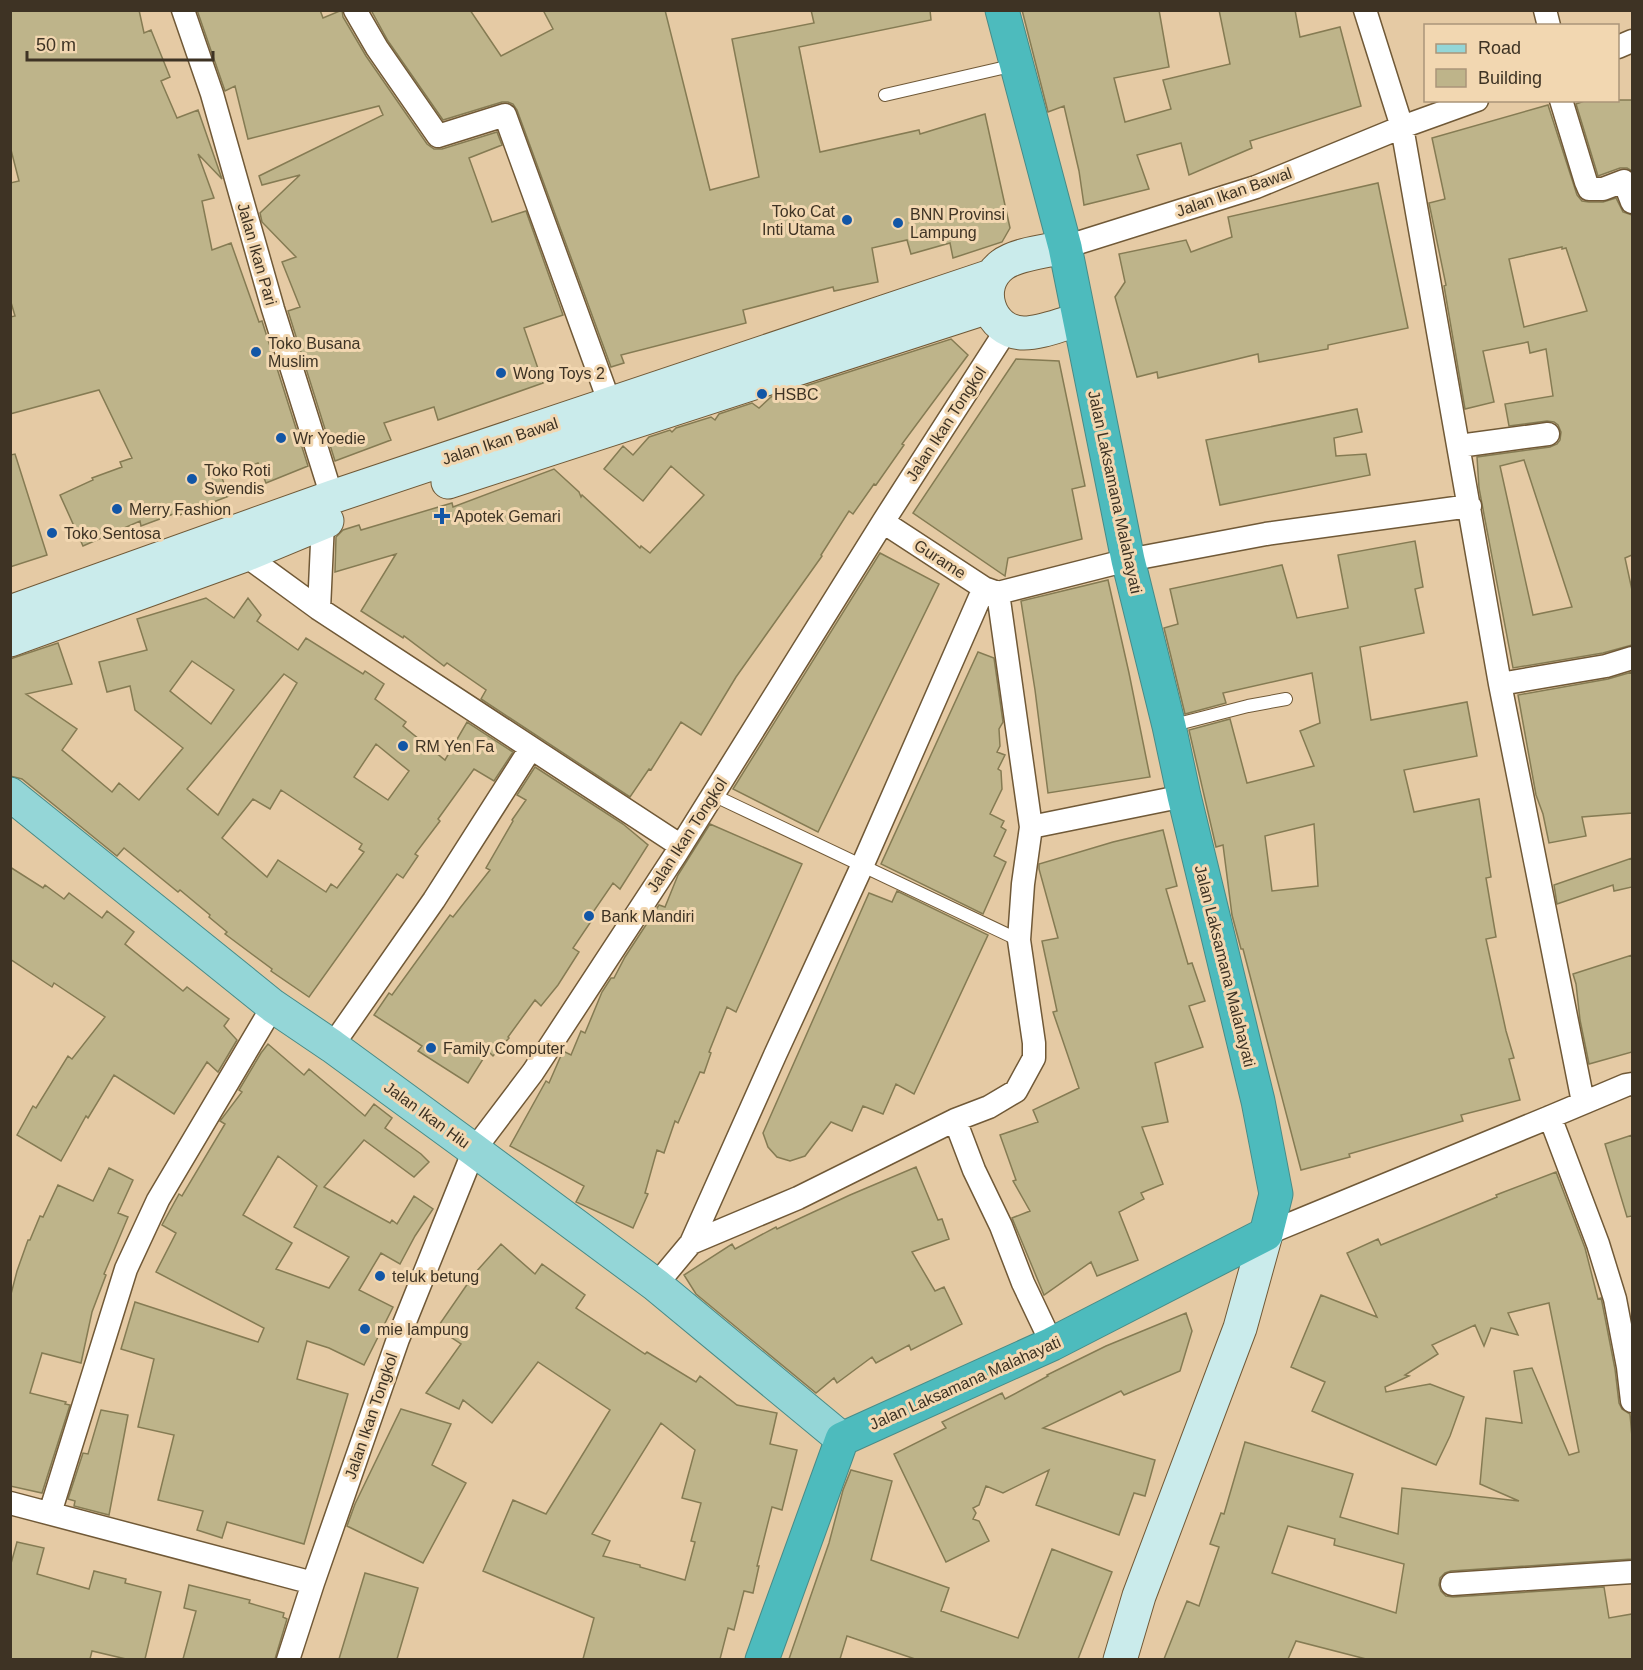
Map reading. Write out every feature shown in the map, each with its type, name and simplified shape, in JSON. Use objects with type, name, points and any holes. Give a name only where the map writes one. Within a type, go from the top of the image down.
[{"type":"highway","name":"Jalan Laksamana Malahayati","points":[[842,1439],[1052,1344],[1266,1234],[1276,1194],[1258,1101],[1128,560],[1065,247],[1002,10]]},
{"type":"highway","points":[[762,1659],[842,1439]]},
{"type":"main road","name":"Jalan Ikan Hiu","points":[[10,794],[273,1006],[474,1149],[656,1285],[842,1439]]},
{"type":"street","name":"Jalan Ikan Pari","points":[[183,10],[212,94],[328,509]]},
{"type":"street","points":[[355,10],[377,48],[438,136],[505,115],[610,404]]},
{"type":"street","points":[[1365,10],[1402,127],[1500,684],[1583,1102]]},
{"type":"street","name":"Jalan Ikan Bawal","points":[[995,304],[1002,265],[1017,258],[1065,247],[1256,187],[1402,127],[1471,102]]},
{"type":"street","points":[[1562,102],[1589,189],[1603,189],[1624,182],[1632,202]]},
{"type":"street","name":"Jalan Ikan Bawal","points":[[10,612],[328,509],[995,304]]},
{"type":"street","name":"Jalan Ikan Bawal","points":[[10,640],[245,555],[328,509],[610,404],[995,304]]},
{"type":"street","name":"Jalan Ikan Bawal","points":[[995,304],[1022,333],[1078,320]]},
{"type":"street","name":"Jalan Ikan Tongkol","points":[[288,1659],[398,1339],[474,1149],[533,1072],[681,846],[883,522],[995,304]]},
{"type":"street","points":[[1459,446],[1548,434]]},
{"type":"street","points":[[991,591],[1128,560],[1266,534],[1470,506]]},
{"type":"street","points":[[319,609],[328,509]]},
{"type":"street","name":"Gurame","points":[[883,522],[991,591]]},
{"type":"street","points":[[245,555],[319,609],[681,846]]},
{"type":"street","points":[[692,1244],[798,1198],[955,1120],[989,1107],[1016,1091],[1034,1058],[1034,1043],[1019,940],[1023,884],[1031,827],[991,591]]},
{"type":"street","points":[[656,1285],[692,1244],[862,864],[991,591]]},
{"type":"street","points":[[1500,684],[1606,666],[1632,658]]},
{"type":"street","points":[[332,1046],[434,900],[531,748]]},
{"type":"street","points":[[1031,827],[1184,796]]},
{"type":"street","points":[[50,1513],[126,1269],[158,1200],[273,1006]]},
{"type":"street","points":[[1120,1659],[1139,1596],[1240,1329],[1266,1234],[1550,1118],[1583,1102],[1632,1084]]},
{"type":"street","points":[[1550,1118],[1598,1245],[1615,1299],[1629,1366],[1632,1401]]},
{"type":"street","points":[[955,1120],[974,1170],[1052,1344]]},
{"type":"street","points":[[10,1503],[313,1583]]},
{"type":"street","points":[[1452,1584],[1632,1572]]},
{"type":"lane","points":[[885,95],[1017,65]]},
{"type":"lane","points":[[1169,726],[1286,699]]},
{"type":"lane","points":[[713,795],[1019,940]]},
{"type":"building","points":[[10,10],[139,10],[144,33],[151,30],[170,77],[161,81],[177,118],[198,110],[222,179],[198,154],[214,198],[202,201],[212,250],[231,243],[259,322],[262,321],[308,466],[266,483],[258,463],[222,478],[229,496],[177,516],[176,513],[141,526],[140,521],[83,546],[60,495],[93,480],[92,478],[122,467],[120,462],[132,458],[99,390],[10,414],[10,317],[15,316],[10,299],[10,183],[19,181],[10,146]]},
{"type":"building","points":[[197,10],[320,10],[323,18],[342,10],[343,17],[366,56],[427,144],[434,149],[442,149],[497,132],[502,145],[469,158],[492,222],[526,211],[563,315],[524,328],[543,383],[438,420],[434,407],[384,423],[391,440],[335,461],[288,311],[300,307],[282,262],[296,257],[262,222],[260,213],[300,175],[262,185],[259,176],[383,115],[379,106],[248,139],[235,86],[225,91]]},
{"type":"building","points":[[371,10],[470,10],[501,56],[553,29],[543,10],[665,10],[710,190],[759,177],[732,39],[814,23],[811,10],[930,10],[931,20],[799,47],[820,152],[919,130],[920,134],[985,114],[1010,228],[1002,242],[953,258],[950,243],[911,254],[907,240],[872,248],[878,282],[834,291],[833,287],[743,310],[746,323],[621,355],[624,363],[611,367],[513,104],[502,102],[443,120],[388,41]]},
{"type":"building","points":[[1022,10],[1159,10],[1169,67],[1114,78],[1125,122],[1171,109],[1163,80],[1230,64],[1219,10],[1295,10],[1300,37],[1340,27],[1361,106],[1250,141],[1252,148],[1189,175],[1181,143],[1137,155],[1149,189],[1084,205],[1079,171],[1064,106],[1048,112]]},
{"type":"building","points":[[1632,100],[1632,171],[1620,168],[1598,176],[1576,104]]},
{"type":"building","points":[[1548,105],[1577,195],[1582,201],[1589,202],[1603,202],[1616,198],[1623,212],[1632,215],[1632,555],[1625,558],[1632,590],[1632,645],[1603,653],[1513,668],[1479,488],[1477,457],[1550,447],[1560,440],[1561,432],[1558,425],[1547,421],[1509,426],[1505,404],[1553,396],[1546,349],[1530,353],[1528,342],[1483,351],[1494,402],[1465,409],[1444,286],[1446,285],[1429,203],[1445,199],[1432,138]],"holes":[[[1562,247],[1562,249],[1566,248],[1587,311],[1524,327],[1509,259]],[[1524,460],[1572,607],[1533,615],[1500,466]]]},
{"type":"building","points":[[1378,183],[1408,328],[1328,345],[1328,349],[1259,362],[1258,354],[1158,378],[1157,372],[1137,377],[1115,297],[1125,282],[1119,254],[1186,240],[1191,252],[1232,237],[1228,217]]},
{"type":"building","points":[[951,339],[968,355],[902,444],[904,445],[876,485],[874,484],[853,514],[849,511],[822,556],[736,677],[701,735],[681,722],[651,770],[649,769],[630,797],[481,699],[486,690],[447,663],[444,666],[404,636],[403,638],[361,611],[396,554],[335,572],[336,537],[343,530],[359,525],[361,530],[452,503],[453,507],[554,469],[579,492],[581,497],[582,495],[640,548],[641,546],[650,553],[704,495],[671,466],[643,501],[604,469],[623,446],[633,455],[649,437],[670,430],[672,432],[676,428],[711,417],[715,420],[719,414],[752,403],[759,408],[771,397]]},
{"type":"building","points":[[1016,359],[1059,361],[1085,486],[1072,489],[1082,539],[1008,558],[1005,576],[913,513]]},
{"type":"building","points":[[1357,409],[1362,432],[1334,438],[1336,456],[1366,454],[1370,475],[1220,505],[1206,440]]},
{"type":"building","points":[[15,454],[47,555],[10,567],[10,455]]},
{"type":"building","points":[[1415,541],[1423,587],[1415,589],[1424,633],[1360,647],[1371,720],[1467,702],[1477,756],[1404,770],[1414,812],[1479,799],[1491,877],[1486,878],[1496,937],[1486,939],[1514,1058],[1509,1059],[1520,1100],[1461,1115],[1463,1121],[1301,1170],[1232,915],[1223,845],[1216,847],[1189,730],[1230,719],[1247,783],[1314,766],[1300,731],[1320,723],[1312,673],[1223,693],[1226,703],[1185,714],[1164,628],[1178,624],[1170,589],[1282,565],[1297,618],[1348,608],[1338,555]],"holes":[[[1314,824],[1318,886],[1272,891],[1265,836]]]},
{"type":"building","points":[[880,553],[939,584],[818,832],[733,789]]},
{"type":"building","points":[[1108,580],[1150,777],[1048,793],[1021,601]]},
{"type":"building","points":[[206,598],[234,618],[248,598],[261,615],[257,621],[298,650],[306,638],[363,674],[365,671],[384,684],[375,699],[406,722],[403,726],[445,760],[467,722],[513,752],[494,781],[474,769],[415,854],[418,856],[403,878],[397,874],[309,997],[271,971],[272,969],[225,934],[227,932],[209,917],[210,915],[124,848],[117,856],[22,779],[10,776],[10,659],[58,643],[72,684],[26,694],[77,729],[62,750],[112,792],[119,783],[139,800],[183,748],[135,710],[130,686],[107,692],[99,662],[147,650],[137,619]],"holes":[[[192,661],[234,690],[211,724],[170,691]],[[284,674],[297,683],[218,815],[187,789]],[[376,744],[409,771],[388,800],[354,777]],[[281,790],[362,844],[359,849],[364,852],[337,888],[331,884],[326,892],[278,860],[267,877],[222,838],[253,799],[270,809]]]},
{"type":"building","points":[[978,652],[994,658],[1003,722],[999,729],[1000,746],[997,752],[1005,755],[998,769],[1001,771],[1002,789],[990,814],[1004,821],[1001,827],[1006,830],[994,856],[1006,862],[983,914],[881,864]]},
{"type":"building","points":[[1632,672],[1632,813],[1582,817],[1586,836],[1549,843],[1536,795],[1518,695],[1608,679]]},
{"type":"building","points":[[535,767],[623,824],[648,845],[620,889],[613,883],[591,915],[594,917],[573,948],[579,952],[558,985],[541,1006],[535,1000],[509,1038],[493,1056],[488,1051],[468,1083],[418,1051],[422,1046],[374,1015],[389,993],[392,995],[450,915],[453,917],[490,870],[486,868],[512,820],[526,800],[517,795]]},
{"type":"building","points":[[710,824],[802,864],[736,1012],[727,1007],[709,1052],[711,1053],[704,1073],[700,1072],[678,1123],[675,1121],[664,1153],[657,1150],[645,1193],[648,1194],[633,1228],[576,1202],[584,1186],[510,1146],[546,1081],[549,1083],[563,1051],[571,1055],[581,1031],[585,1033],[602,992],[611,978],[614,978],[659,905],[665,907],[678,875]]},
{"type":"building","points":[[1163,830],[1177,886],[1166,889],[1188,964],[1192,963],[1205,1001],[1189,1006],[1203,1047],[1155,1063],[1168,1122],[1142,1127],[1163,1184],[1141,1193],[1144,1199],[1119,1212],[1138,1260],[1097,1276],[1091,1262],[1044,1295],[1012,1218],[1030,1211],[1013,1181],[1016,1180],[1000,1135],[1038,1122],[1033,1110],[1079,1088],[1053,1012],[1057,1011],[1042,941],[1058,938],[1039,864]]},
{"type":"building","points":[[1632,858],[1632,887],[1614,891],[1613,885],[1557,904],[1554,885]]},
{"type":"building","points":[[10,867],[43,888],[45,885],[64,899],[69,893],[102,918],[107,911],[134,932],[125,944],[183,991],[187,987],[229,1019],[224,1026],[237,1040],[218,1072],[207,1062],[174,1114],[114,1075],[88,1118],[86,1116],[61,1161],[17,1135],[33,1106],[36,1108],[68,1056],[72,1059],[105,1017],[54,983],[52,987],[10,959]]},
{"type":"building","points":[[897,891],[988,935],[914,1094],[896,1084],[883,1114],[863,1106],[852,1131],[831,1122],[805,1156],[790,1161],[777,1157],[768,1147],[763,1133],[869,893],[892,902]]},
{"type":"building","points":[[1632,955],[1632,1052],[1589,1064],[1573,974]]},
{"type":"building","points":[[268,1044],[304,1075],[309,1069],[365,1116],[374,1104],[392,1118],[385,1128],[429,1162],[414,1177],[364,1140],[324,1187],[390,1223],[392,1220],[397,1224],[414,1196],[433,1209],[400,1264],[381,1253],[359,1290],[393,1307],[364,1365],[329,1348],[307,1341],[297,1379],[348,1394],[304,1544],[227,1522],[222,1538],[197,1530],[203,1511],[158,1500],[174,1435],[138,1427],[154,1359],[121,1349],[135,1302],[258,1342],[264,1328],[156,1272],[176,1233],[162,1225],[179,1194],[182,1196],[225,1124],[220,1121],[242,1092],[239,1090]],"holes":[[[278,1156],[317,1186],[294,1227],[349,1257],[329,1288],[276,1269],[292,1243],[243,1215]]]},
{"type":"building","points":[[1632,1135],[1632,1216],[1627,1217],[1605,1144]]},
{"type":"building","points":[[916,1167],[938,1220],[942,1219],[949,1239],[912,1252],[935,1291],[944,1287],[962,1324],[911,1350],[909,1345],[876,1363],[872,1357],[837,1383],[834,1378],[816,1393],[696,1294],[684,1275],[732,1244],[735,1249],[776,1227],[777,1229]]},
{"type":"building","points":[[109,1168],[133,1180],[118,1213],[128,1217],[104,1274],[106,1275],[92,1312],[81,1363],[42,1353],[30,1393],[70,1405],[42,1493],[10,1486],[11,1294],[17,1271],[28,1240],[40,1216],[43,1217],[58,1185],[93,1201]]},
{"type":"building","points":[[1556,1172],[1585,1248],[1598,1299],[1601,1298],[1602,1302],[1619,1403],[1622,1409],[1630,1414],[1632,1559],[1451,1571],[1440,1578],[1439,1585],[1446,1596],[1453,1597],[1604,1587],[1609,1618],[1632,1614],[1632,1659],[1366,1659],[1296,1641],[1288,1659],[1164,1659],[1187,1601],[1199,1606],[1219,1547],[1210,1544],[1221,1513],[1224,1514],[1245,1442],[1353,1474],[1340,1517],[1398,1534],[1402,1488],[1519,1501],[1480,1484],[1486,1418],[1522,1423],[1514,1371],[1532,1368],[1569,1455],[1579,1452],[1549,1303],[1508,1313],[1518,1335],[1491,1328],[1484,1346],[1475,1325],[1432,1345],[1438,1354],[1405,1375],[1409,1376],[1385,1387],[1386,1392],[1430,1384],[1464,1397],[1450,1436],[1436,1465],[1312,1411],[1325,1382],[1291,1367],[1321,1295],[1377,1317],[1347,1253],[1378,1239],[1381,1245],[1497,1197],[1496,1195]],"holes":[[[1288,1526],[1335,1539],[1334,1545],[1404,1564],[1396,1613],[1272,1573]]]},
{"type":"building","points":[[501,1244],[535,1274],[542,1264],[585,1295],[576,1308],[645,1354],[647,1352],[696,1382],[700,1376],[737,1405],[777,1413],[770,1444],[797,1450],[782,1510],[772,1507],[757,1566],[759,1566],[753,1593],[744,1591],[734,1630],[728,1628],[720,1659],[583,1659],[594,1618],[483,1571],[513,1500],[546,1514],[610,1410],[538,1362],[492,1423],[463,1400],[459,1409],[426,1393],[461,1344],[437,1328],[475,1273]],"holes":[[[661,1423],[695,1450],[682,1498],[701,1503],[691,1541],[695,1542],[685,1580],[603,1556],[610,1541],[592,1534]]]},
{"type":"building","points":[[1186,1313],[1192,1331],[1180,1371],[1124,1395],[1121,1391],[1043,1428],[1155,1460],[1145,1496],[1134,1493],[1119,1535],[1036,1505],[1049,1470],[1003,1493],[986,1486],[979,1505],[973,1508],[976,1513],[973,1519],[979,1521],[989,1541],[946,1562],[894,1454],[946,1428],[942,1422],[1002,1393],[1005,1399],[1106,1346]]},
{"type":"building","points":[[401,1409],[451,1424],[432,1465],[466,1483],[423,1563],[347,1526],[355,1504]]},
{"type":"building","points":[[101,1410],[128,1415],[109,1515],[74,1506],[75,1501],[68,1499],[83,1453],[88,1454]]},
{"type":"building","points":[[851,1470],[892,1481],[871,1560],[949,1588],[941,1611],[1018,1638],[1052,1549],[1112,1572],[1078,1659],[915,1659],[847,1636],[840,1659],[789,1659],[829,1543],[843,1490]]},
{"type":"building","points":[[17,1542],[44,1548],[37,1574],[89,1589],[94,1571],[126,1579],[125,1583],[161,1592],[145,1659],[126,1659],[92,1651],[90,1659],[10,1659],[10,1567]]},
{"type":"building","points":[[365,1573],[418,1588],[397,1659],[339,1659]]},
{"type":"building","points":[[189,1585],[250,1600],[249,1603],[284,1613],[283,1617],[287,1619],[275,1659],[183,1659],[196,1611],[184,1608]]},
{"type":"place","name":"Toko Cat Inti Utama","points":[[847,220]]},
{"type":"place","name":"BNN Provinsi Lampung","points":[[898,223]]},
{"type":"place","name":"Toko Busana Muslim","points":[[256,352]]},
{"type":"place","name":"Wong Toys 2","points":[[501,373]]},
{"type":"place","name":"HSBC","points":[[762,394]]},
{"type":"place","name":"Wr Yoedie","points":[[281,438]]},
{"type":"place","name":"Toko Roti Swendis","points":[[192,479]]},
{"type":"place","name":"Merry Fashion","points":[[117,509]]},
{"type":"place","name":"Apotek Gemari","points":[[442,516]]},
{"type":"place","name":"Toko Sentosa","points":[[52,533]]},
{"type":"place","name":"RM Yen Fa","points":[[403,746]]},
{"type":"place","name":"Bank Mandiri","points":[[589,916]]},
{"type":"place","name":"Family Computer","points":[[431,1048]]},
{"type":"place","name":"teluk betung","points":[[380,1276]]},
{"type":"place","name":"mie lampung","points":[[365,1329]]}]
